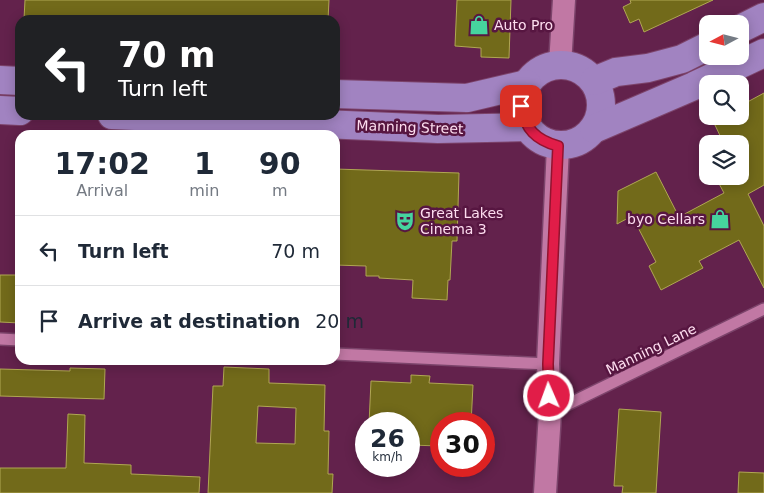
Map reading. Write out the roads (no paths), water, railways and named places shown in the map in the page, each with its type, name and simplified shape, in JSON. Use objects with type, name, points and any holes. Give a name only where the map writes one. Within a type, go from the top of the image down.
[{"type":"main road","points":[[749,24],[764,17]]},
{"type":"main road","points":[[594,81],[616,72],[648,68],[682,59],[699,50]]},
{"type":"main road","points":[[594,129],[602,106],[600,94],[594,81],[580,69],[560,65],[541,70],[527,84],[521,106],[528,127],[540,140],[558,146],[578,142],[594,129],[694,86],[764,53]]},
{"type":"main road","points":[[0,80],[15,80]]},
{"type":"main road","points":[[340,94],[468,98],[527,84]]},
{"type":"main road","points":[[0,110],[15,111]]},
{"type":"main road","name":"Manning Street","points":[[231,120],[446,129],[528,127]]},
{"type":"street","points":[[560,65],[564,0]]},
{"type":"street","points":[[545,493],[550,413],[548,364],[558,146]]},
{"type":"lane","name":"Manning Lane","points":[[550,413],[764,309]]},
{"type":"lane","points":[[0,339],[15,340]]},
{"type":"lane","points":[[340,354],[548,364]]},
{"type":"place","name":"Auto Pro","points":[[479,25]]},
{"type":"place","name":"byo Cellars","points":[[720,219]]},
{"type":"place","name":"Great Lakes Cinema 3","points":[[405,221]]}]
